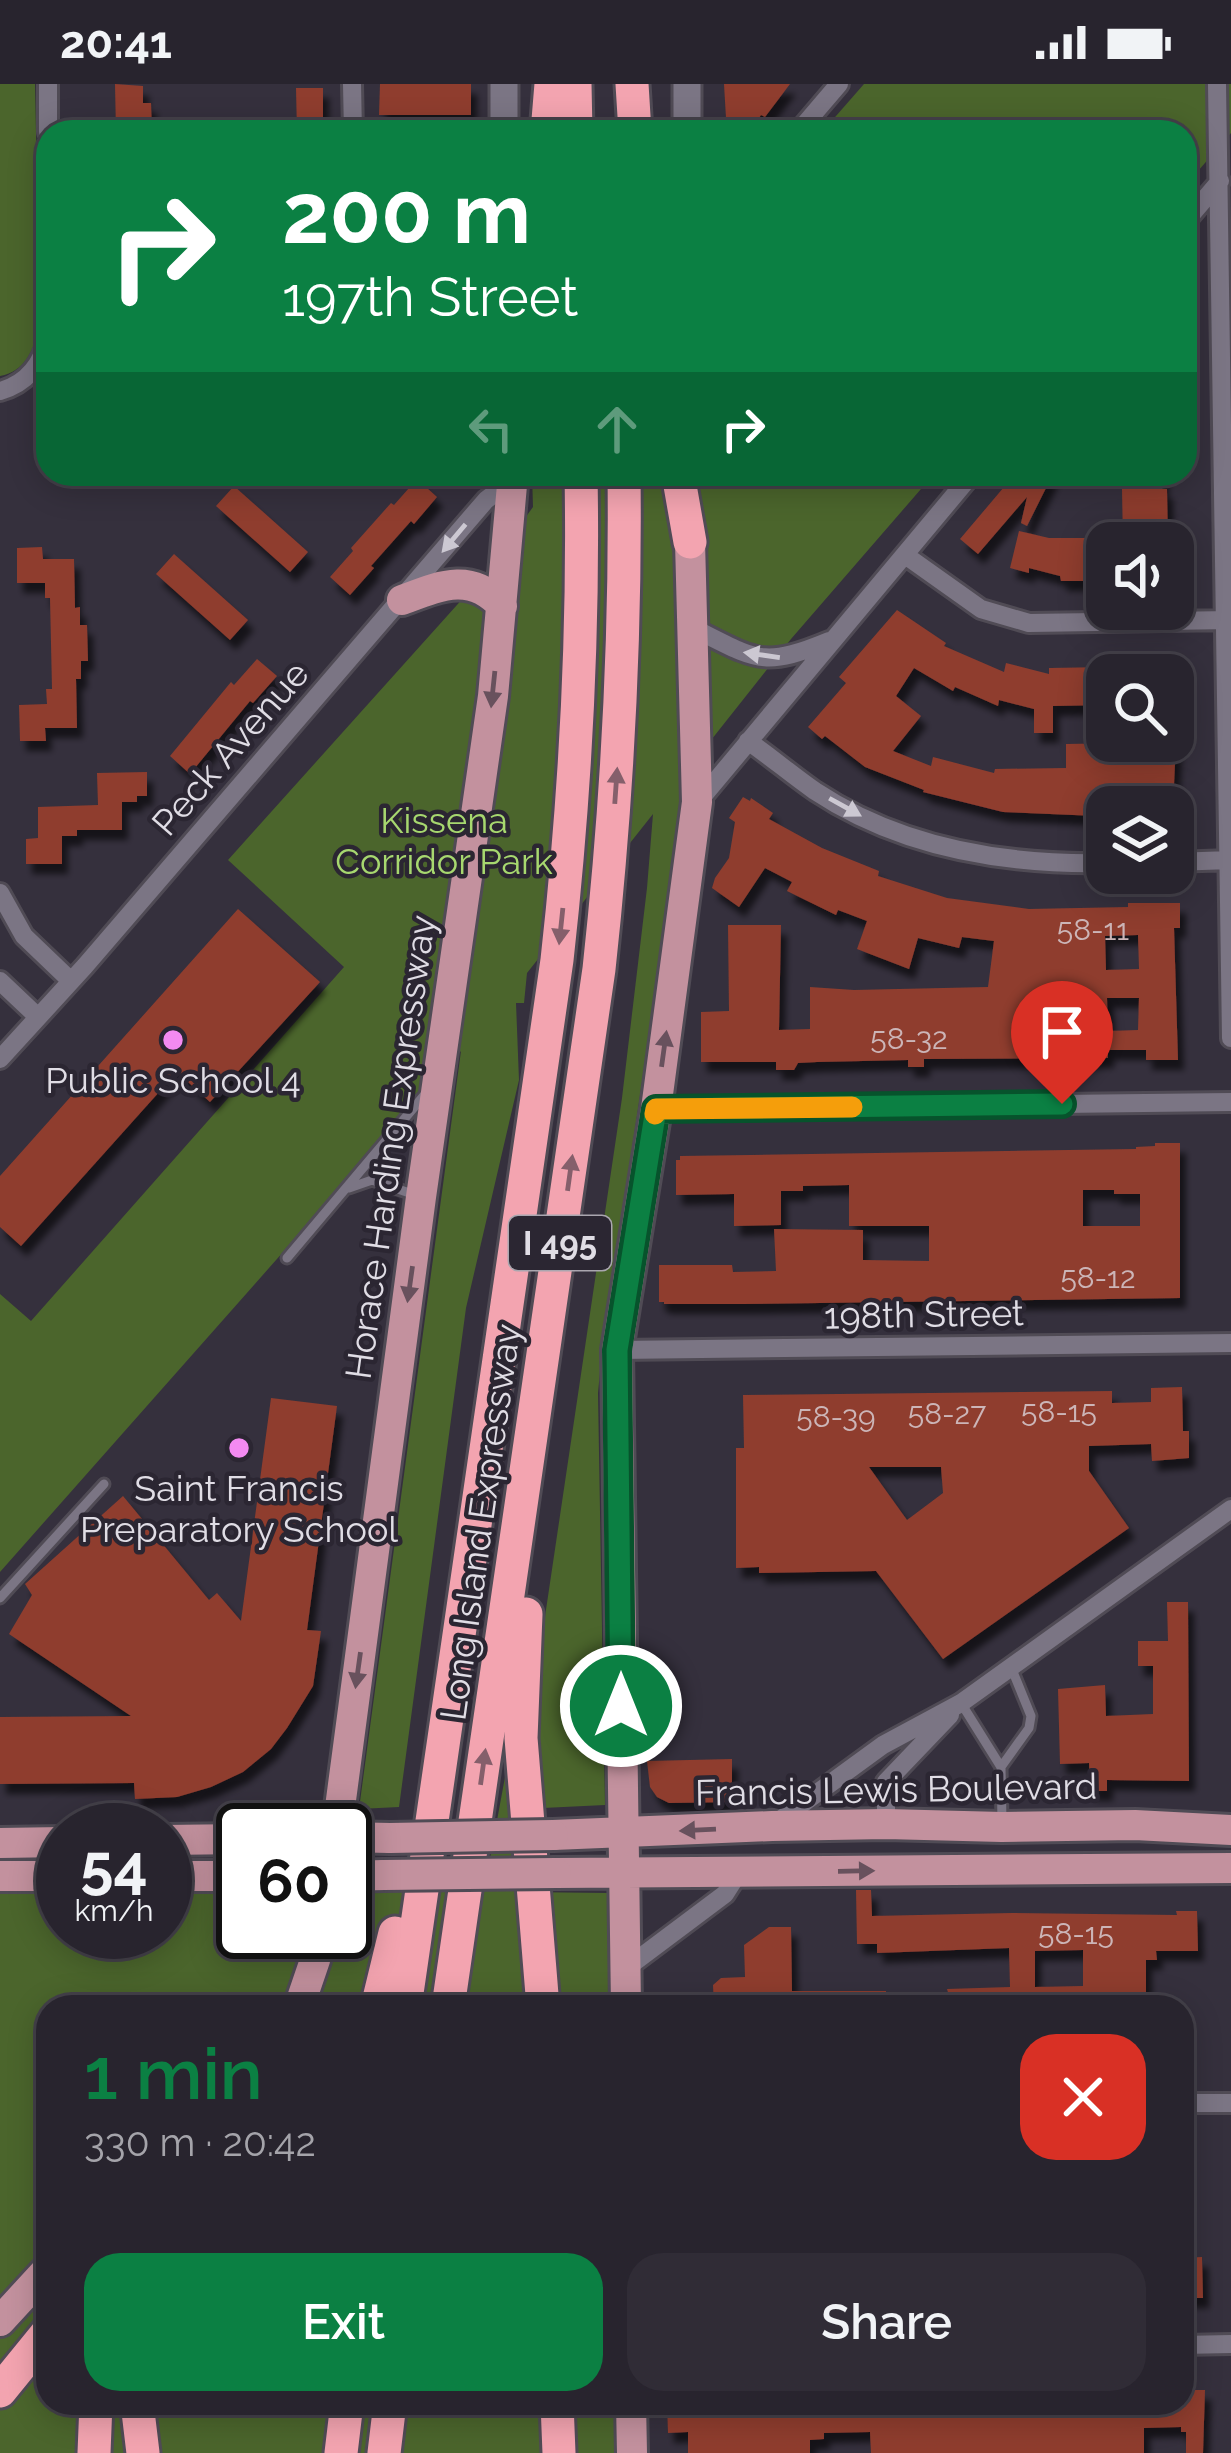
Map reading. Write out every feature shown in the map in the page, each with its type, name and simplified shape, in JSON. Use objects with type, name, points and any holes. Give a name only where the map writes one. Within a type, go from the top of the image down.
[{"type":"highway","points":[[548,120],[551,84]]},
{"type":"highway","points":[[575,84],[576,120]]},
{"type":"highway","points":[[619,84],[620,120]]},
{"type":"highway","points":[[632,84],[634,120]]},
{"type":"highway","name":"Long Island Expressway","points":[[407,1995],[563,906],[580,653],[581,486]]},
{"type":"highway","name":"Long Island Expressway","points":[[450,1995],[592,1024],[610,858],[624,635],[624,486]]},
{"type":"highway","points":[[680,486],[690,542]]},
{"type":"highway","points":[[542,1995],[520,1738],[550,1309]]},
{"type":"highway","points":[[381,1995],[461,1626]]},
{"type":"highway","points":[[0,2392],[36,2347]]},
{"type":"highway","points":[[94,2453],[96,2415]]},
{"type":"highway","points":[[138,2415],[143,2453]]},
{"type":"highway","points":[[341,2453],[346,2415]]},
{"type":"highway","points":[[384,2453],[389,2415]]},
{"type":"highway","points":[[560,2415],[560,2453]]},
{"type":"main road","points":[[504,84],[505,120]]},
{"type":"main road","points":[[687,84],[687,120]]},
{"type":"main road","name":"Horace Harding Expressway","points":[[341,1803],[493,696],[513,486]]},
{"type":"main road","points":[[626,1995],[617,1350],[656,1109],[697,802],[690,486]]},
{"type":"main road","points":[[402,600],[444,584],[468,585],[483,589],[502,606]]},
{"type":"main road","name":"Francis Lewis Boulevard","points":[[372,1838],[772,1826],[1135,1825],[1231,1830]]},
{"type":"main road","points":[[0,1843],[36,1842]]},
{"type":"main road","points":[[372,1875],[1231,1868]]},
{"type":"main road","points":[[0,1876],[36,1876]]},
{"type":"main road","points":[[303,1995],[315,1959]]},
{"type":"main road","points":[[0,2320],[36,2282]]},
{"type":"main road","points":[[631,2415],[632,2453]]},
{"type":"street","points":[[48,84],[48,120]]},
{"type":"street","points":[[352,84],[353,120]]},
{"type":"street","points":[[808,120],[839,84]]},
{"type":"street","points":[[1217,84],[1225,175],[1231,1038]]},
{"type":"street","points":[[1197,208],[1225,175]]},
{"type":"street","points":[[0,391],[17,386],[36,366]]},
{"type":"street","name":"Peck Avenue","points":[[0,1059],[486,500],[506,486]]},
{"type":"street","points":[[697,802],[962,486]]},
{"type":"street","points":[[905,554],[981,609],[1029,623],[1227,620]]},
{"type":"street","points":[[693,628],[743,653],[767,659],[794,655],[834,639]]},
{"type":"street","points":[[748,741],[816,792],[912,837],[978,854],[1086,862]]},
{"type":"street","points":[[1194,861],[1229,860]]},
{"type":"street","points":[[0,893],[25,936],[71,981]]},
{"type":"street","points":[[0,982],[38,1017]]},
{"type":"street","points":[[656,1109],[1231,1102]]},
{"type":"street","name":"198th Street","points":[[617,1350],[1231,1343]]},
{"type":"street","points":[[772,1826],[884,1744],[961,1703],[1231,1509]]},
{"type":"street","points":[[886,1825],[886,1782],[961,1703]]},
{"type":"street","points":[[625,1970],[725,1894],[739,1872]]},
{"type":"street","points":[[1194,2104],[1231,2103]]},
{"type":"street","points":[[1194,2344],[1231,2344]]},
{"type":"lane","points":[[287,1258],[438,1079]]},
{"type":"lane","points":[[344,1190],[372,1180],[421,1198]]},
{"type":"lane","points":[[0,1598],[104,1484]]},
{"type":"lane","points":[[1001,1767],[1029,1728],[1031,1716],[1011,1667]]},
{"type":"lane","points":[[961,1703],[1001,1767],[1002,1827]]},
{"type":"green space","points":[[0,84],[35,84],[36,339],[22,365],[0,376]]},
{"type":"green space","points":[[864,84],[1231,84],[1231,133],[1197,172],[1197,120],[832,120]]},
{"type":"green space","name":"Kissena Corridor Park","points":[[532,486],[924,486],[791,639],[685,773],[598,1393],[605,1805],[543,1808],[534,1746],[543,1630],[622,1098],[653,814],[527,973],[524,1003],[516,1003],[519,1080],[466,1308],[399,1807],[372,1808],[372,1803],[360,1803],[461,1051],[0,1572],[0,1294],[31,1321],[344,967],[228,860],[483,576],[533,507]]},
{"type":"green space","points":[[505,1777],[515,1798],[522,1892],[607,1893],[610,1995],[36,1995],[36,2415],[619,2415],[620,2453],[0,2453],[0,1889],[36,1889],[36,1959],[192,1959],[192,1890],[216,1890],[216,1959],[372,1959],[372,1891],[484,1891]]},
{"type":"building","points":[[115,84],[143,86],[143,103],[151,103],[152,120],[116,120]]},
{"type":"building","points":[[380,84],[471,84],[471,115],[379,115]]},
{"type":"building","points":[[724,84],[790,84],[765,117],[726,118]]},
{"type":"building","points":[[296,88],[323,88],[323,120],[297,120]]},
{"type":"building","points":[[234,486],[308,552],[290,572],[216,506]]},
{"type":"building","points":[[411,486],[425,486],[437,497],[350,595],[330,577]]},
{"type":"building","points":[[1005,486],[1047,486],[1027,526],[1021,523],[1027,497],[978,554],[960,539]]},
{"type":"building","points":[[1122,489],[1167,489],[1168,522],[1123,522]]},
{"type":"building","points":[[1019,531],[1049,538],[1086,538],[1086,581],[1061,581],[1060,576],[1029,568],[1029,573],[1010,568]]},
{"type":"building","points":[[42,547],[43,559],[74,559],[75,608],[80,607],[80,625],[87,625],[88,661],[81,661],[81,679],[76,679],[77,728],[45,728],[46,741],[20,741],[19,705],[47,704],[46,689],[52,689],[50,598],[45,598],[45,583],[17,583],[17,548]]},
{"type":"building","points":[[174,554],[248,620],[230,640],[156,574]]},
{"type":"building","points":[[897,610],[944,646],[1004,672],[1006,663],[1049,674],[1049,668],[1086,667],[1086,705],[1053,706],[1053,733],[1034,733],[1034,709],[999,700],[998,706],[955,687],[953,691],[914,668],[896,696],[921,716],[893,751],[931,766],[933,757],[994,773],[995,769],[1066,768],[1066,744],[1086,744],[1086,762],[1175,762],[1174,786],[1086,786],[1086,816],[1003,812],[923,792],[865,767],[808,727],[846,683],[839,677]]},
{"type":"building","points":[[257,659],[277,676],[190,774],[170,756],[231,682],[234,685]]},
{"type":"building","points":[[147,772],[147,796],[122,802],[122,830],[77,830],[77,836],[62,836],[62,864],[26,864],[26,839],[38,838],[38,807],[98,805],[97,773]]},
{"type":"building","points":[[743,797],[751,798],[773,813],[769,819],[822,848],[879,871],[878,876],[947,898],[1029,909],[1180,903],[1180,928],[1174,928],[1178,1060],[1146,1060],[1146,1050],[1108,1050],[1108,1058],[924,1059],[924,1067],[908,1067],[908,1060],[798,1063],[794,1070],[776,1070],[776,1062],[701,1062],[701,1012],[729,1011],[728,925],[781,925],[779,1030],[810,1029],[810,987],[988,987],[994,941],[962,937],[959,948],[918,938],[909,969],[857,949],[867,921],[838,910],[836,915],[787,891],[792,882],[765,868],[739,907],[712,888],[729,858],[735,822],[729,818]],"holes":[[[1138,935],[1139,969],[1106,970],[1105,936]],[[1107,998],[1139,998],[1138,1030],[1108,1031]]]},
{"type":"building","points":[[238,909],[320,982],[210,1102],[177,1072],[21,1246],[0,1227],[0,1176]]},
{"type":"building","points":[[1180,1143],[1180,1298],[659,1302],[659,1265],[732,1265],[733,1272],[776,1271],[774,1229],[863,1230],[863,1260],[929,1261],[929,1226],[849,1226],[849,1185],[781,1191],[781,1225],[734,1226],[734,1194],[676,1195],[680,1156]],"holes":[[[1083,1190],[1114,1190],[1114,1194],[1140,1194],[1140,1226],[1083,1226]]]},
{"type":"building","points":[[1182,1387],[1189,1458],[1152,1461],[1151,1444],[1089,1446],[1089,1471],[1129,1528],[943,1659],[876,1571],[759,1573],[759,1567],[736,1568],[736,1448],[744,1448],[743,1395],[1112,1391],[1112,1403],[1151,1402],[1151,1388]],"holes":[[[869,1467],[941,1467],[943,1493],[907,1520]]]},
{"type":"building","points":[[271,1398],[337,1406],[307,1630],[321,1631],[313,1686],[287,1728],[243,1772],[177,1797],[135,1799],[134,1783],[0,1784],[0,1717],[131,1716],[9,1634],[32,1595],[25,1584],[123,1496],[209,1600],[217,1593],[241,1621]]},
{"type":"building","points":[[1167,1602],[1188,1602],[1189,1781],[1107,1780],[1107,1791],[1090,1791],[1089,1763],[1060,1764],[1058,1689],[1105,1685],[1106,1716],[1153,1714],[1153,1666],[1138,1666],[1138,1641],[1168,1641]]},
{"type":"building","points":[[732,1759],[732,1802],[669,1803],[650,1787],[647,1761]]},
{"type":"building","points":[[856,1890],[871,1890],[872,1916],[1177,1915],[1176,1911],[1197,1911],[1198,1951],[1156,1951],[1157,1960],[1146,1960],[1146,1995],[949,1995],[947,1989],[1010,1987],[1009,1948],[877,1953],[877,1944],[857,1944]],"holes":[[[1083,1950],[1083,1986],[1035,1987],[1035,1951]]]},
{"type":"building","points":[[769,1927],[791,1927],[792,1991],[886,1991],[886,1995],[713,1995],[713,1985],[721,1978],[745,1977],[744,1945]]},
{"type":"building","points":[[1194,2257],[1202,2257],[1203,2298],[1194,2298]]},
{"type":"building","points":[[1194,2390],[1205,2390],[1203,2453],[1186,2453],[1186,2432],[1181,2427],[1144,2428],[1144,2453],[871,2453],[870,2432],[824,2433],[824,2439],[810,2440],[810,2453],[688,2453],[688,2432],[668,2433],[667,2415],[1194,2415]]},
{"type":"slow traffic","points":[[655,1114],[656,1109],[852,1107]]},
{"type":"place","name":"Public School 4","points":[[173,1040]]},
{"type":"place","name":"Saint Francis Preparatory School","points":[[239,1448]]},
{"type":"route","points":[[621,1706],[617,1350],[656,1109],[1062,1104]]}]
